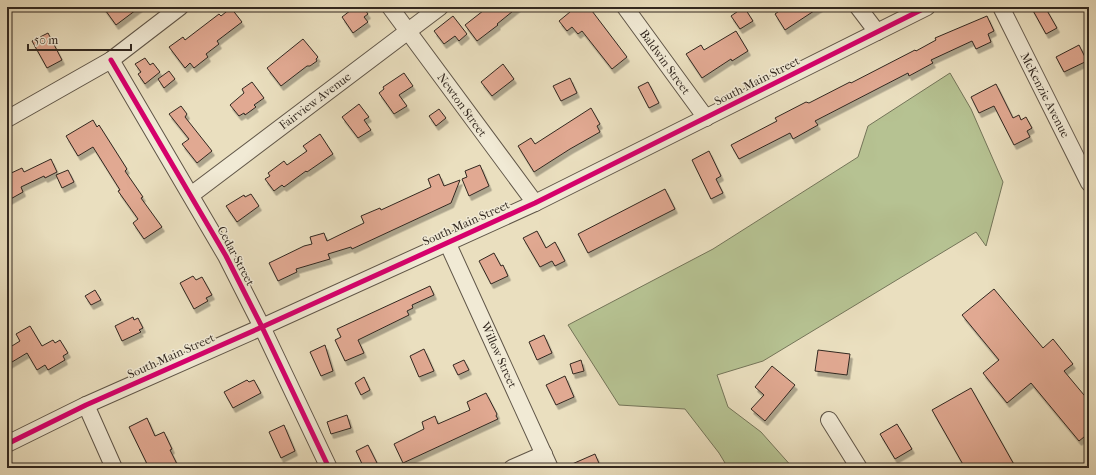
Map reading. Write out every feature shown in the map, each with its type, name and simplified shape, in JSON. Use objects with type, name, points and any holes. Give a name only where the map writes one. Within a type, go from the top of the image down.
[{"type":"street","points":[[7,119],[111,60],[180,7]]},
{"type":"street","name":"Newton Street","points":[[390,7],[535,203]]},
{"type":"street","name":"Fairview Avenue","points":[[191,195],[440,7]]},
{"type":"street","name":"Baldwin Street","points":[[625,7],[706,118]]},
{"type":"street","points":[[858,7],[876,32]]},
{"type":"street","name":"South Main Street","points":[[7,444],[86,405],[535,203],[927,7]]},
{"type":"street","name":"McKenzie Avenue","points":[[1000,7],[1089,183]]},
{"type":"street","name":"Cedar Street","points":[[111,60],[226,256],[262,327],[329,468]]},
{"type":"street","name":"Willow Street","points":[[447,242],[547,461]]},
{"type":"street","points":[[86,405],[114,468]]},
{"type":"street","points":[[830,420],[859,468]]},
{"type":"street","points":[[512,468],[547,461]]},
{"type":"green space","points":[[950,73],[971,109],[1003,182],[986,246],[976,232],[763,361],[717,375],[728,407],[761,432],[793,468],[728,468],[719,453],[685,409],[619,405],[568,325],[713,249],[858,157],[868,126]]},
{"type":"building","points":[[103,7],[140,7],[116,25]]},
{"type":"building","points":[[355,7],[363,7],[368,14],[364,17],[368,22],[353,33],[342,17]]},
{"type":"building","points":[[488,7],[518,7],[477,41],[465,25]]},
{"type":"building","points":[[576,7],[589,7],[627,57],[612,69],[582,31],[578,34],[572,27],[567,31],[559,21]]},
{"type":"building","points":[[744,7],[753,21],[740,29],[731,16]]},
{"type":"building","points":[[785,7],[820,7],[785,30],[775,14]]},
{"type":"building","points":[[1031,7],[1045,7],[1057,28],[1046,34]]},
{"type":"building","points":[[231,8],[242,22],[217,41],[219,44],[206,54],[208,57],[194,68],[190,63],[185,68],[169,47],[183,37],[185,40],[219,14],[221,16]]},
{"type":"building","points":[[453,16],[467,34],[459,41],[455,36],[444,44],[434,31]]},
{"type":"building","points":[[987,16],[994,31],[988,34],[991,42],[976,49],[972,41],[931,60],[933,63],[909,76],[908,73],[815,121],[818,125],[793,139],[790,133],[739,159],[731,145],[777,121],[775,118],[806,102],[809,103],[915,50],[916,51],[936,40],[935,38]]},
{"type":"building","points":[[736,31],[748,51],[732,61],[731,59],[702,78],[686,54],[701,45],[704,50]]},
{"type":"building","points":[[48,33],[62,60],[47,68],[32,41]]},
{"type":"building","points":[[303,39],[318,57],[316,59],[317,61],[310,66],[307,66],[281,86],[267,68]]},
{"type":"building","points":[[1079,45],[1087,61],[1064,72],[1056,57]]},
{"type":"building","points":[[145,58],[150,65],[153,63],[160,72],[145,84],[138,74],[141,72],[135,64]]},
{"type":"building","points":[[503,64],[514,79],[492,96],[481,82]]},
{"type":"building","points":[[169,71],[175,79],[164,88],[158,79]]},
{"type":"building","points":[[404,73],[413,86],[399,95],[407,106],[394,114],[379,93],[384,89],[383,87]]},
{"type":"building","points":[[570,78],[577,93],[561,101],[553,86]]},
{"type":"building","points":[[252,82],[264,98],[254,105],[256,107],[245,115],[244,113],[239,116],[230,105],[244,93],[242,89]]},
{"type":"building","points":[[648,82],[659,103],[649,108],[638,87]]},
{"type":"building","points":[[996,84],[1013,118],[1019,115],[1021,120],[1026,117],[1032,128],[1027,131],[1030,137],[1014,145],[994,106],[979,113],[971,97]]},
{"type":"building","points":[[359,104],[369,117],[364,120],[371,130],[358,138],[342,117]]},
{"type":"building","points":[[181,106],[187,114],[185,117],[212,151],[197,163],[182,144],[189,139],[169,114]]},
{"type":"building","points":[[591,108],[600,124],[597,126],[600,132],[534,172],[518,146],[531,138],[535,144]]},
{"type":"building","points":[[439,109],[446,118],[436,126],[429,116]]},
{"type":"building","points":[[93,120],[97,127],[99,125],[127,169],[125,171],[143,197],[141,198],[162,227],[144,239],[133,223],[138,219],[118,191],[120,190],[93,147],[78,156],[66,136]]},
{"type":"building","points":[[320,134],[333,154],[284,187],[282,185],[274,191],[265,179],[270,176],[268,173],[284,161],[287,165],[307,151],[303,146]]},
{"type":"building","points":[[709,151],[721,176],[716,179],[723,193],[711,199],[692,160]]},
{"type":"building","points":[[51,159],[57,172],[45,178],[44,176],[21,187],[23,192],[7,201],[7,175],[22,168],[24,172]]},
{"type":"building","points":[[480,165],[489,186],[469,196],[462,179],[467,177],[465,171]]},
{"type":"building","points":[[68,170],[74,182],[62,188],[56,175]]},
{"type":"building","points":[[439,174],[444,186],[460,180],[451,203],[352,249],[351,247],[328,254],[330,259],[296,269],[297,272],[278,281],[269,263],[304,246],[312,244],[310,237],[324,233],[327,241],[364,223],[361,216],[380,208],[381,210],[431,187],[428,179]]},
{"type":"building","points":[[665,189],[675,209],[588,253],[578,234]]},
{"type":"building","points":[[251,194],[259,206],[237,222],[226,206],[244,195],[245,197]]},
{"type":"building","points":[[537,231],[546,248],[555,242],[565,261],[555,266],[552,261],[540,267],[523,238]]},
{"type":"building","points":[[494,253],[501,266],[503,265],[508,276],[491,284],[479,261]]},
{"type":"building","points":[[193,276],[196,280],[202,277],[212,295],[206,298],[208,301],[194,309],[180,283]]},
{"type":"building","points":[[430,286],[434,295],[412,305],[413,308],[407,311],[409,315],[358,340],[364,353],[345,361],[335,340],[341,337],[337,329]]},
{"type":"building","points":[[994,289],[1043,348],[1053,339],[1073,364],[1064,371],[1089,401],[1089,433],[1079,441],[1031,383],[1007,403],[983,373],[999,360],[962,315]]},
{"type":"building","points":[[95,290],[101,300],[91,305],[85,296]]},
{"type":"building","points":[[133,317],[134,320],[138,318],[143,328],[139,330],[141,332],[122,341],[115,326]]},
{"type":"building","points":[[30,326],[42,346],[53,340],[55,343],[60,340],[68,353],[63,356],[65,360],[48,370],[45,365],[37,370],[27,353],[7,365],[7,349],[20,341],[16,334]]},
{"type":"building","points":[[544,335],[552,353],[537,360],[529,342]]},
{"type":"building","points":[[325,345],[333,371],[321,376],[310,352]]},
{"type":"building","points":[[424,349],[434,371],[419,377],[410,356]]},
{"type":"building","points":[[818,350],[850,354],[847,375],[815,371]]},
{"type":"building","points":[[464,360],[469,370],[458,375],[453,365]]},
{"type":"building","points":[[581,360],[584,371],[573,374],[570,364]]},
{"type":"building","points":[[772,366],[795,385],[765,421],[751,409],[764,395],[755,387]]},
{"type":"building","points":[[565,376],[574,397],[556,405],[546,385]]},
{"type":"building","points":[[364,377],[370,390],[361,395],[355,383]]},
{"type":"building","points":[[247,380],[249,382],[254,380],[261,393],[233,408],[224,392]]},
{"type":"building","points":[[971,388],[1016,468],[965,468],[932,410]]},
{"type":"building","points":[[486,393],[498,419],[403,463],[394,444],[424,429],[422,422],[435,416],[438,424],[470,410],[467,402]]},
{"type":"building","points":[[347,415],[351,428],[331,434],[327,422]]},
{"type":"building","points":[[147,418],[155,436],[164,432],[172,449],[170,450],[179,468],[149,468],[129,427]]},
{"type":"building","points":[[897,424],[912,449],[895,459],[880,434]]},
{"type":"building","points":[[284,425],[295,451],[281,458],[269,432]]},
{"type":"building","points":[[368,445],[377,463],[364,468],[356,451]]},
{"type":"building","points":[[595,454],[601,468],[563,468]]},
{"type":"cycle path","points":[[7,444],[86,405],[535,203],[927,7]]},
{"type":"cycle path","points":[[111,60],[226,256],[262,327],[329,468]]}]
